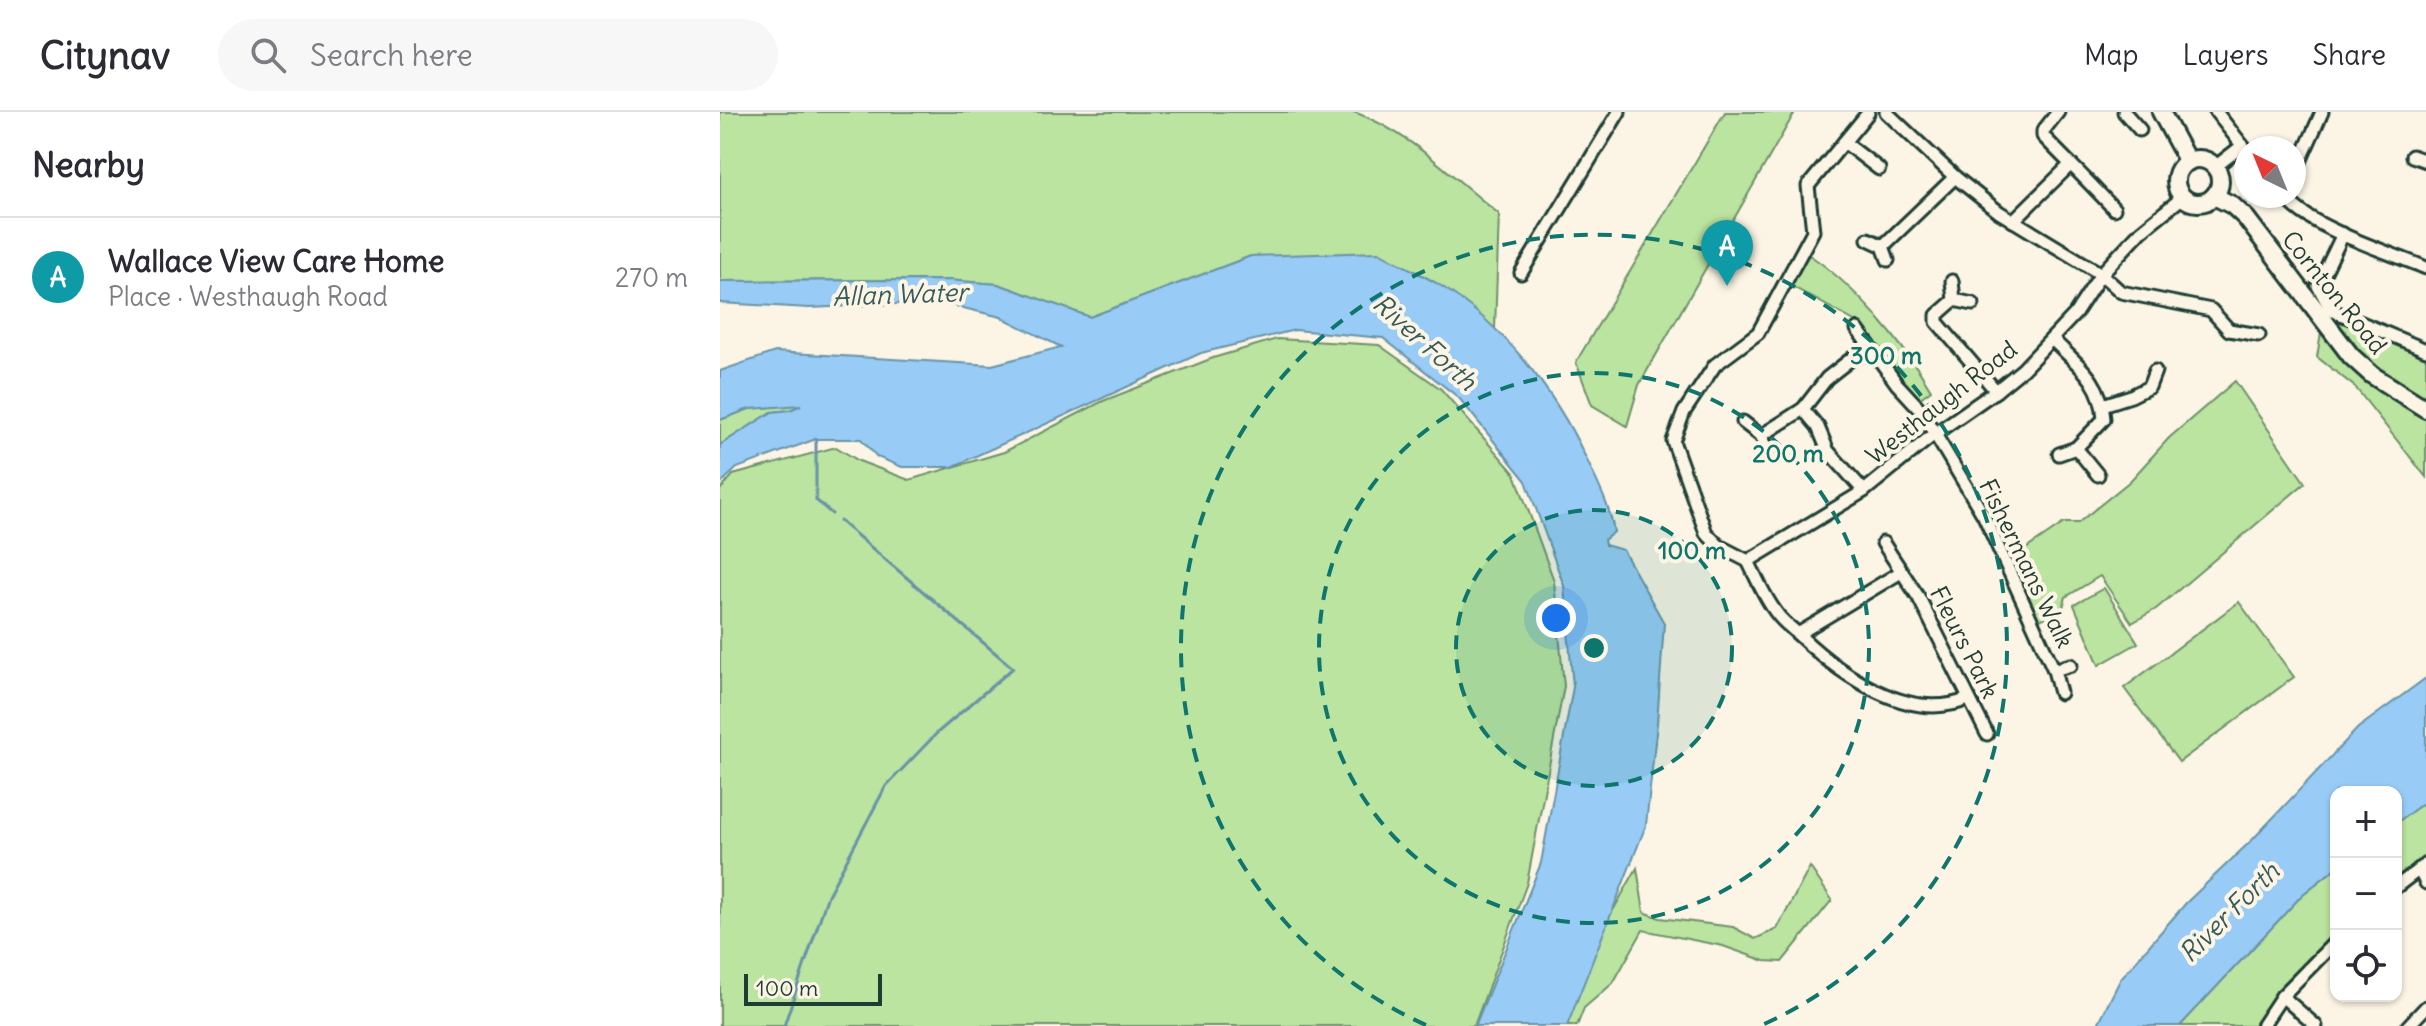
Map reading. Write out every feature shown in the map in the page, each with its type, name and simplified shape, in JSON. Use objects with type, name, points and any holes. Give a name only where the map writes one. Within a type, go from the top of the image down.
[{"type":"main road","points":[[2161,112],[2188,162]]},
{"type":"main road","points":[[2205,160],[2215,167],[2220,184],[2214,196],[2199,203],[2183,197],[2178,190],[2176,177],[2180,168],[2188,162],[2205,160]]},
{"type":"main road","name":"Cornton Road","points":[[2214,196],[2232,205],[2246,218],[2351,356],[2372,375],[2426,409]]},
{"type":"street","points":[[1521,273],[1619,112]]},
{"type":"street","points":[[1968,699],[1958,704],[1930,706],[1878,693],[1836,667],[1798,634],[1779,616],[1748,561],[1719,546],[1706,533],[1673,441],[1684,412],[1715,365],[1758,333],[1813,231],[1808,186],[1868,113],[1875,115],[1884,112],[1955,177],[2013,221],[2101,274],[2121,292],[2211,310],[2229,330],[2259,335]]},
{"type":"street","points":[[2058,112],[2043,131],[2043,136],[2114,209]]},
{"type":"street","points":[[2124,112],[2140,130]]},
{"type":"street","points":[[2216,112],[2235,136]]},
{"type":"street","points":[[2306,148],[2322,112]]},
{"type":"street","points":[[1844,142],[1879,169]]},
{"type":"street","points":[[2215,167],[2234,155]]},
{"type":"street","points":[[2412,156],[2426,161]]},
{"type":"street","points":[[2013,221],[2069,166]]},
{"type":"street","points":[[1883,246],[1955,177]]},
{"type":"street","name":"Westhaugh Road","points":[[1748,561],[1864,491],[1933,435],[1996,391],[2075,314],[2101,274],[2141,231],[2183,197]]},
{"type":"street","points":[[2293,208],[2343,234],[2426,268]]},
{"type":"street","points":[[2343,234],[2318,286],[2323,300],[2331,310],[2341,315],[2426,350]]},
{"type":"street","points":[[1868,239],[1883,246],[1888,260]]},
{"type":"street","points":[[1952,281],[1954,300]]},
{"type":"street","points":[[1954,300],[1973,304]]},
{"type":"street","points":[[1954,300],[1937,315],[1937,322],[1996,391]]},
{"type":"street","name":"Fishermans Walk","points":[[1857,329],[1897,384],[1916,403],[1984,516],[2054,670],[2060,693]]},
{"type":"street","points":[[2052,339],[2096,384],[2104,419],[2076,448],[2059,454]]},
{"type":"street","points":[[1761,436],[1803,409],[1827,378],[1869,345]]},
{"type":"street","points":[[2103,405],[2149,387],[2155,371]]},
{"type":"street","points":[[1803,409],[1818,427],[1828,451],[1864,491]]},
{"type":"street","points":[[1743,422],[1761,436],[1768,449]]},
{"type":"street","points":[[2076,448],[2098,475]]},
{"type":"street","name":"Fleurs Park","points":[[1883,543],[1919,598],[1987,734]]},
{"type":"street","name":"Fleurs Park","points":[[1798,634],[1901,572]]},
{"type":"street","name":"Fishermans Walk","points":[[2054,670],[2071,665]]},
{"type":"street","points":[[2402,882],[2422,867],[2426,883]]},
{"type":"street","points":[[2262,1026],[2282,996],[2330,947]]},
{"type":"street","points":[[2282,996],[2316,1026]]},
{"type":"street","points":[[2408,1026],[2426,1007]]},
{"type":"green space","points":[[720,112],[1354,112],[1394,131],[1499,214],[1495,329],[1440,286],[1251,256],[1090,317],[998,284],[946,280],[720,281]]},
{"type":"green space","points":[[1725,112],[1795,112],[1639,385],[1627,426],[1592,405],[1576,362]]},
{"type":"green space","points":[[1806,253],[1841,280],[1875,315],[1931,390],[1919,399],[1906,387],[1897,370],[1856,322],[1788,284]]},
{"type":"green space","points":[[2324,313],[2426,353],[2426,477],[2355,387],[2317,357]]},
{"type":"green space","points":[[1277,339],[1379,345],[1441,389],[1515,474],[1554,581],[1564,686],[1527,883],[1474,1026],[720,1026],[720,490],[733,475],[836,447],[859,461],[909,480],[1004,452],[1103,401],[1213,358]]},
{"type":"green space","points":[[2235,381],[2305,483],[2156,609],[2132,623],[2100,576],[2066,597],[2062,611],[2037,621],[2014,557],[2064,523],[2078,523],[2130,481],[2169,438]]},
{"type":"green space","points":[[805,404],[772,412],[720,445],[720,420],[749,409]]},
{"type":"green space","points":[[2104,588],[2138,643],[2099,665],[2074,605]]},
{"type":"green space","points":[[2239,602],[2294,677],[2179,762],[2124,688]]},
{"type":"green space","points":[[2426,801],[2426,861],[2402,880],[2402,858],[2402,819]]},
{"type":"green space","points":[[1810,867],[1832,900],[1782,962],[1765,961],[1723,946],[1643,930],[1613,983],[1584,1008],[1577,1026],[1565,1026],[1599,935],[1637,868],[1644,912],[1660,918],[1733,927],[1755,939],[1777,929]]},
{"type":"green space","points":[[2330,873],[2330,945],[2259,1026],[2180,1026],[2303,894]]},
{"type":"water","points":[[1379,252],[1462,300],[1524,360],[1559,408],[1606,503],[1614,532],[1604,540],[1605,545],[1623,550],[1664,623],[1646,825],[1567,1026],[1475,1026],[1541,863],[1573,687],[1564,586],[1526,481],[1459,398],[1383,338],[1295,330],[1201,353],[952,467],[902,467],[877,457],[861,439],[816,439],[737,468],[720,484],[720,445],[772,412],[801,405],[749,409],[720,420],[720,371],[775,352],[992,365],[1061,347],[1001,317],[938,302],[809,308],[720,303],[720,281],[946,280],[998,284],[1090,317],[1251,256]]},
{"type":"water","name":"River Forth","points":[[2426,678],[2426,801],[2402,819],[2402,786],[2330,786],[2330,873],[2303,894],[2180,1026],[2097,1026],[2121,978],[2186,903],[2253,839],[2358,728]]},
{"type":"waterway","points":[[816,439],[816,500],[832,514]]},
{"type":"waterway","points":[[784,1026],[828,895],[886,786],[937,733],[1013,668],[840,521]]},
{"type":"place","name":"Wallace View Care Home","points":[[1727,286]]},
{"type":"water label","name":"Allan Water","points":[[900,294]]}]
